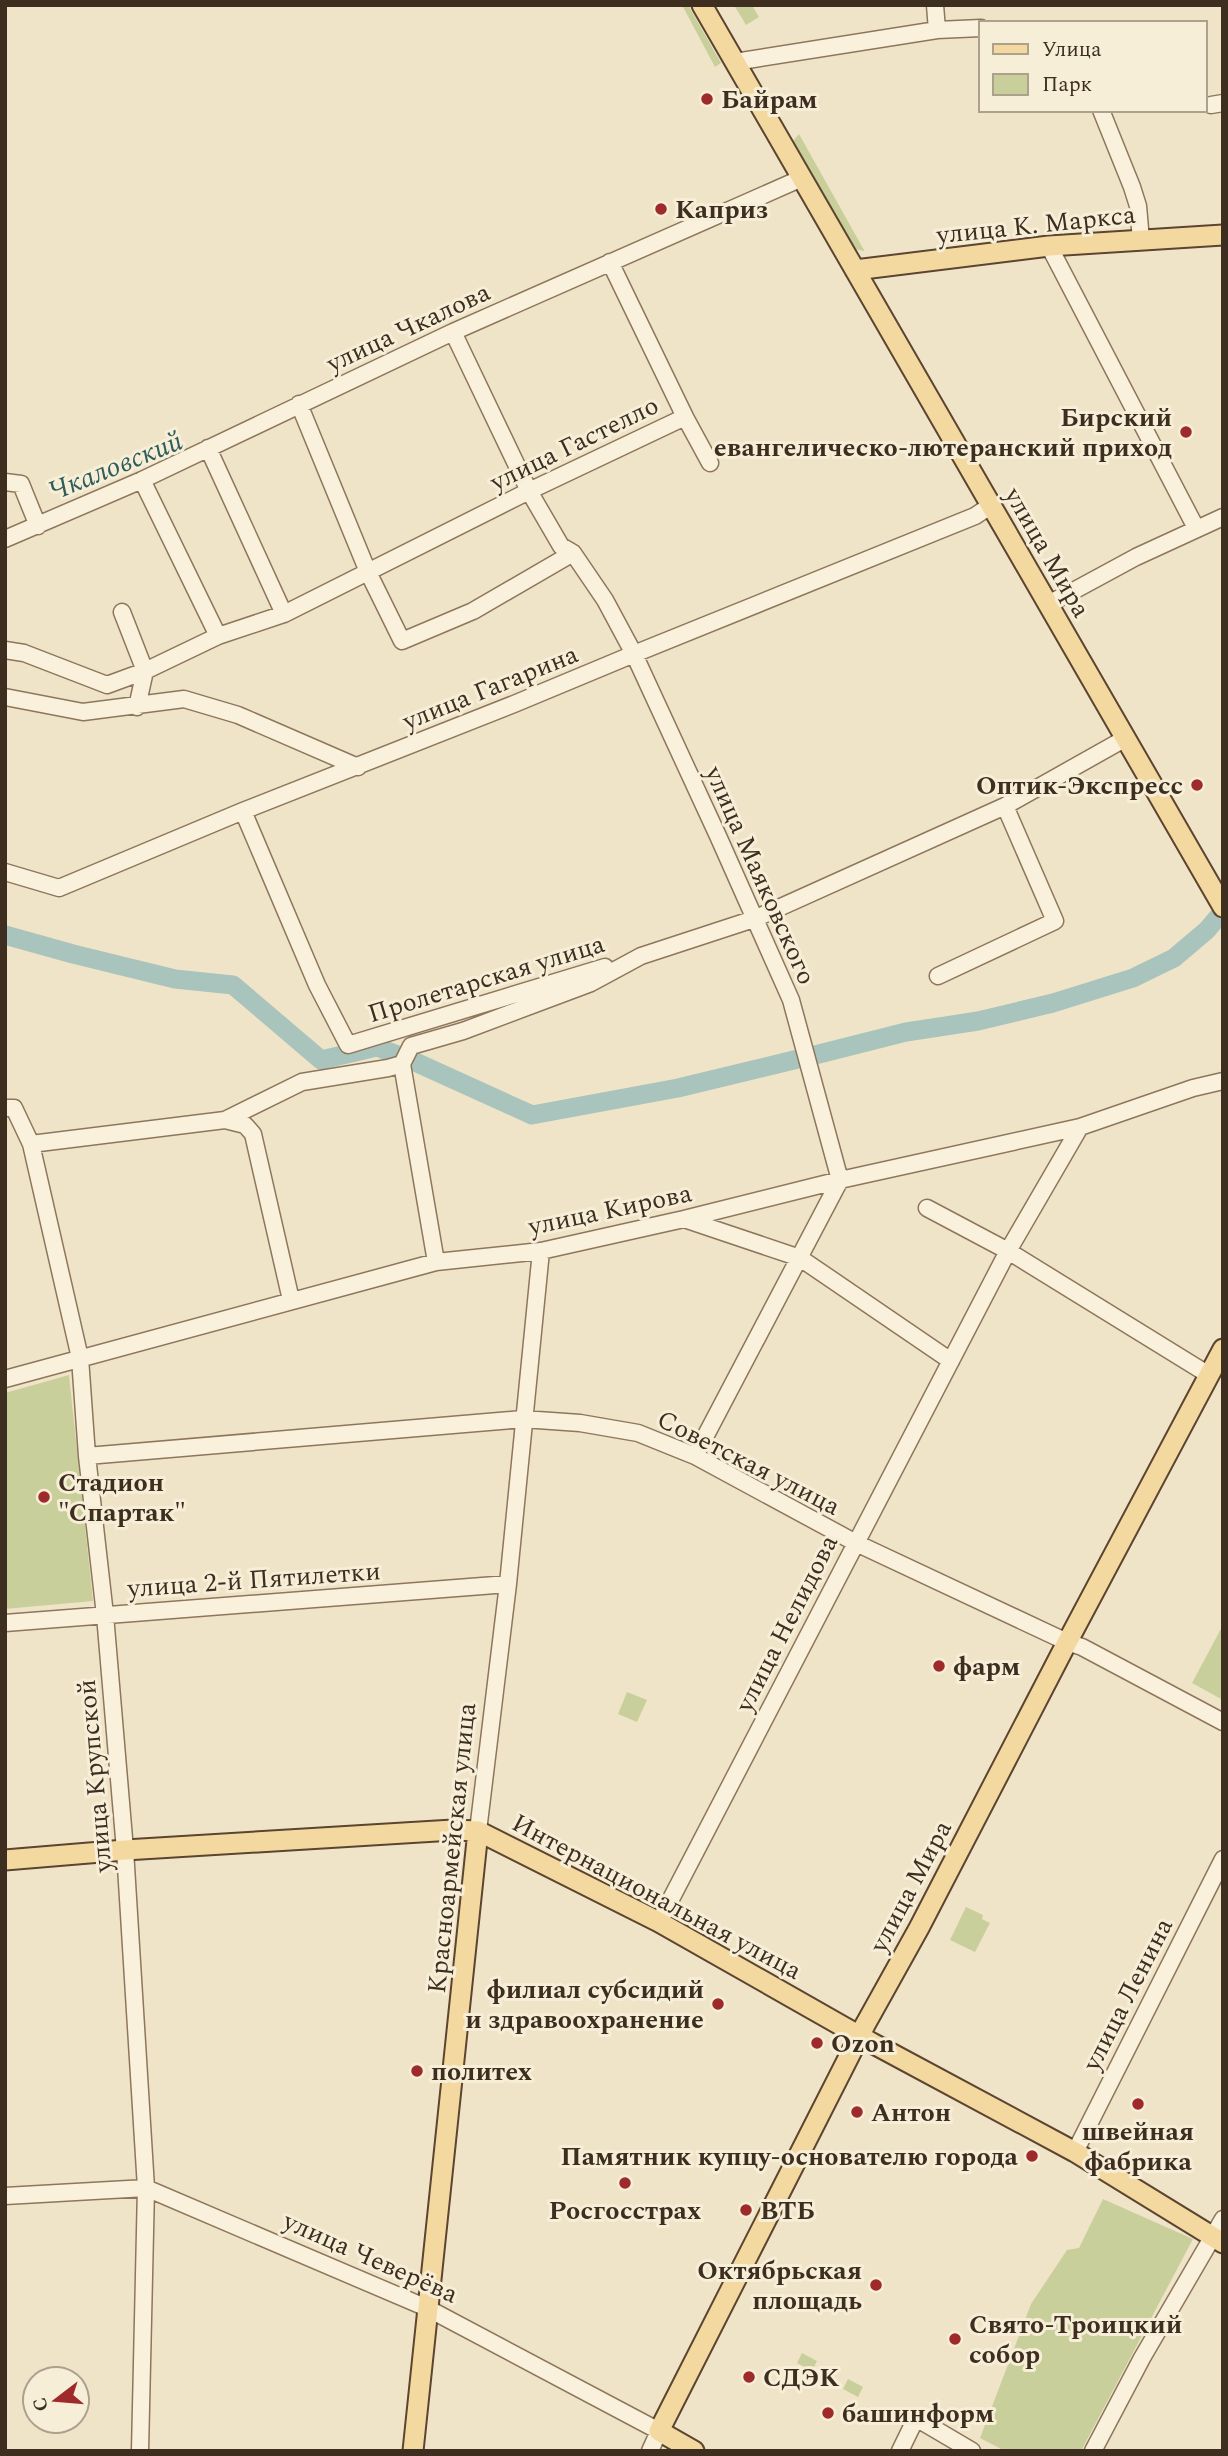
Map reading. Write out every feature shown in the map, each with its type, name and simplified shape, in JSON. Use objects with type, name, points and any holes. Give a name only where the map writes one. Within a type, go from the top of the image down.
[{"type":"main road","name":"улица Мира","points":[[702,5],[1223,907]]},
{"type":"main road","name":"улица К. Маркса","points":[[855,270],[1049,246],[1223,235]]},
{"type":"main road","name":"улица Мира","points":[[659,2431],[860,2035],[919,1928],[1223,1349]]},
{"type":"main road","name":"Интернациональная улица","points":[[5,1860],[125,1850],[453,1830],[478,1831],[659,1922],[1075,2152],[1218,2240]]},
{"type":"main road","name":"Красноармейская улица","points":[[413,2451],[478,1831]]},
{"type":"main road","name":"улица Чеверёва","points":[[659,2431],[694,2451]]},
{"type":"street","points":[[935,5],[937,30]]},
{"type":"street","points":[[735,62],[937,30],[979,27]]},
{"type":"street","points":[[1102,112],[1138,206],[1141,240]]},
{"type":"street","name":"улица Чкалова","points":[[5,539],[142,480],[453,332],[802,178]]},
{"type":"street","points":[[1049,246],[1196,528]]},
{"type":"street","name":"улица Гастелло","points":[[5,650],[24,653],[107,685],[145,671],[218,636],[284,614],[529,491],[685,417],[610,261]]},
{"type":"street","name":"улица Маяковского","points":[[453,332],[529,491],[561,546],[573,553],[605,600],[634,654],[791,1000],[840,1181]]},
{"type":"street","points":[[299,404],[368,572],[402,642],[473,611],[573,553]]},
{"type":"street","points":[[685,417],[710,463]]},
{"type":"street","points":[[208,448],[284,614]]},
{"type":"street","points":[[142,480],[218,636]]},
{"type":"street","points":[[5,482],[21,484],[38,526]]},
{"type":"street","name":"улица Гагарина","points":[[5,873],[59,888],[243,811],[358,767],[975,516],[990,506]]},
{"type":"street","points":[[1047,604],[1196,528],[1223,517]]},
{"type":"street","points":[[122,612],[145,671],[137,707]]},
{"type":"street","points":[[5,697],[83,712],[184,699],[238,715],[358,767]]},
{"type":"street","name":"Пролетарская улица","points":[[243,811],[317,985],[348,1045],[754,919],[1005,806],[1126,738]]},
{"type":"street","points":[[938,976],[1055,921],[1005,806]]},
{"type":"street","name":"Пролетарская улица","points":[[402,1063],[411,1046],[463,1031],[592,983],[641,956]]},
{"type":"street","points":[[31,1144],[225,1120],[302,1082],[388,1069],[402,1063],[436,1262]]},
{"type":"street","name":"улица Кирова","points":[[5,1379],[436,1262],[541,1251],[684,1219],[1080,1127],[1193,1088],[1223,1081]]},
{"type":"street","name":"улица Крупской","points":[[10,1108],[31,1144],[80,1358],[87,1456],[105,1615],[125,1850],[146,2188],[140,2451]]},
{"type":"street","points":[[225,1120],[244,1125],[253,1134],[291,1300]]},
{"type":"street","name":"улица Нелидова","points":[[659,1922],[1008,1251],[1080,1127]]},
{"type":"street","points":[[695,1457],[840,1181]]},
{"type":"street","points":[[927,1208],[1008,1251],[1209,1375]]},
{"type":"street","points":[[684,1219],[800,1258],[951,1361]]},
{"type":"street","name":"Красноармейская улица","points":[[478,1831],[508,1584],[541,1251]]},
{"type":"street","name":"Советская улица","points":[[87,1456],[523,1419],[580,1423],[638,1433],[695,1457],[856,1543],[1082,1647],[1223,1722]]},
{"type":"street","name":"улица 2-й Пятилетки","points":[[5,1623],[508,1584]]},
{"type":"street","name":"улица Ленина","points":[[1075,2152],[1223,1858]]},
{"type":"street","name":"улица Чеверёва","points":[[5,2196],[146,2188],[427,2308],[659,2431]]},
{"type":"street","points":[[1093,2451],[1142,2358],[1218,2240],[1223,2219]]},
{"type":"street","points":[[900,2451],[916,2418],[972,2451]]},
{"type":"street","name":"улица Мира","points":[[650,2451],[659,2431]]},
{"type":"green space","points":[[682,5],[688,5],[721,63],[715,67]]},
{"type":"green space","points":[[734,5],[752,5],[759,17],[746,25]]},
{"type":"green space","points":[[799,134],[864,251],[855,249],[793,141]]},
{"type":"green space","name":"Стадион \"Спартак\"","points":[[69,1375],[93,1601],[5,1609],[5,1393]]},
{"type":"green space","points":[[1223,1625],[1223,1700],[1192,1683]]},
{"type":"green space","points":[[627,1692],[647,1700],[637,1722],[618,1714]]},
{"type":"green space","points":[[966,1907],[983,1915],[982,1919],[990,1923],[975,1952],[950,1940]]},
{"type":"green space","points":[[1103,2199],[1193,2239],[1081,2451],[1005,2451],[980,2438],[1031,2304],[1067,2250],[1079,2248]]},
{"type":"green space","points":[[802,2353],[817,2361],[812,2371],[797,2363]]},
{"type":"green space","points":[[848,2379],[863,2387],[858,2397],[843,2389]]},
{"type":"waterway","points":[[815,1055],[906,1032],[978,1021],[1053,1003],[1133,978],[1174,958],[1207,930],[1223,911]]},
{"type":"waterway","points":[[5,935],[175,979],[233,985],[321,1060],[377,1047],[532,1115],[678,1088],[798,1059]]},
{"type":"place","name":"Байрам","points":[[707,99]]},
{"type":"place","name":"Каприз","points":[[661,209]]},
{"type":"place","name":"Бирский евангелическо-лютеранский приход","points":[[1186,432]]},
{"type":"place","name":"Оптик-Экспресс","points":[[1197,785]]},
{"type":"place","name":"Стадион \"Спартак\"","points":[[44,1497]]},
{"type":"place","name":"фарм","points":[[939,1666]]},
{"type":"place","name":"филиал субсидий и здравоохранение","points":[[718,2004]]},
{"type":"place","name":"Ozon","points":[[817,2043]]},
{"type":"place","name":"политех","points":[[417,2071]]},
{"type":"place","name":"швейная фабрика","points":[[1138,2104]]},
{"type":"place","name":"Антон","points":[[857,2112]]},
{"type":"place","name":"Памятник купцу-основателю города","points":[[1032,2156]]},
{"type":"place","name":"Росгосстрах","points":[[625,2183]]},
{"type":"place","name":"ВТБ","points":[[746,2210]]},
{"type":"place","name":"Октябрьская площадь","points":[[876,2285]]},
{"type":"place","name":"Свято-Троицкий собор","points":[[955,2339]]},
{"type":"place","name":"СДЭК","points":[[749,2377]]},
{"type":"place","name":"башинформ","points":[[828,2413]]},
{"type":"water label","name":"Чкаловский","points":[[115,465]]}]
